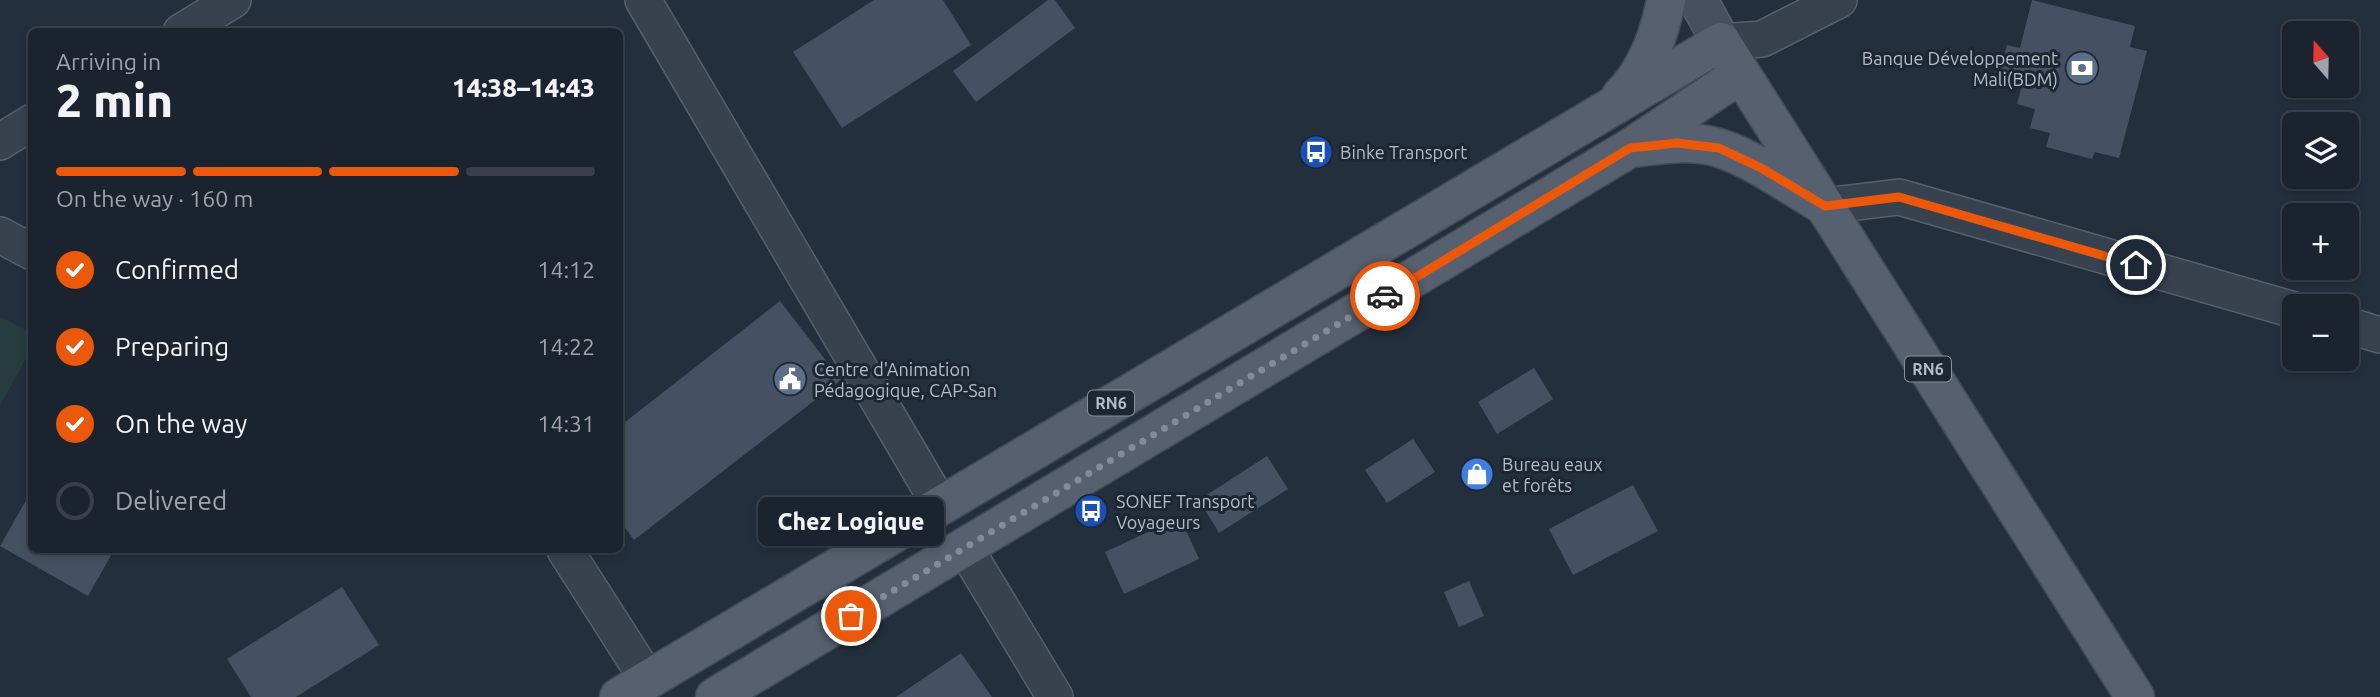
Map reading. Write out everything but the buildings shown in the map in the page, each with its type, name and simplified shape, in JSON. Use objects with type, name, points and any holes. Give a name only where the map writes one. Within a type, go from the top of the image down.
[{"type":"main road","points":[[1604,111],[1630,87],[1653,49],[1666,0]]},
{"type":"main road","points":[[1698,0],[1721,42]]},
{"type":"main road","name":"RN6","points":[[634,688],[1721,42],[2135,697]]},
{"type":"main road","points":[[1630,148],[1741,74]]},
{"type":"main road","name":"RN6","points":[[715,697],[1630,148],[1677,143],[1719,148],[1761,168],[1825,206]]},
{"type":"street","points":[[188,28],[233,0]]},
{"type":"street","points":[[643,0],[940,505]]},
{"type":"street","points":[[1721,42],[1762,39],[1839,0]]},
{"type":"street","points":[[1741,74],[1762,39]]},
{"type":"street","points":[[0,142],[28,124]]},
{"type":"street","points":[[1825,206],[1899,197],[2282,307]]},
{"type":"street","points":[[0,235],[28,250]]},
{"type":"street","points":[[2359,329],[2380,335]]},
{"type":"street","points":[[965,548],[1055,697]]},
{"type":"street","points":[[566,553],[634,688]]},
{"type":"green space","points":[[0,317],[28,331],[28,355],[0,406]]},
{"type":"way so far","points":[[851,616],[1385,296]]},
{"type":"place","name":"Banque Développement Mali(BDM)","points":[[2082,68]]},
{"type":"place","name":"Binke Transport","points":[[1316,152]]},
{"type":"place","name":"Centre d'Animation Pédagogique, CAP-San","points":[[790,379]]},
{"type":"place","name":"Bureau eaux et forêts","points":[[1477,474]]},
{"type":"place","name":"SONEF Transport Voyageurs","points":[[1091,511]]},
{"type":"place","name":"Chez Logique","points":[[851,616]]},
{"type":"route","points":[[1385,296],[1630,148],[1677,143],[1719,148],[1761,168],[1825,206],[1899,197],[2136,265]]}]
